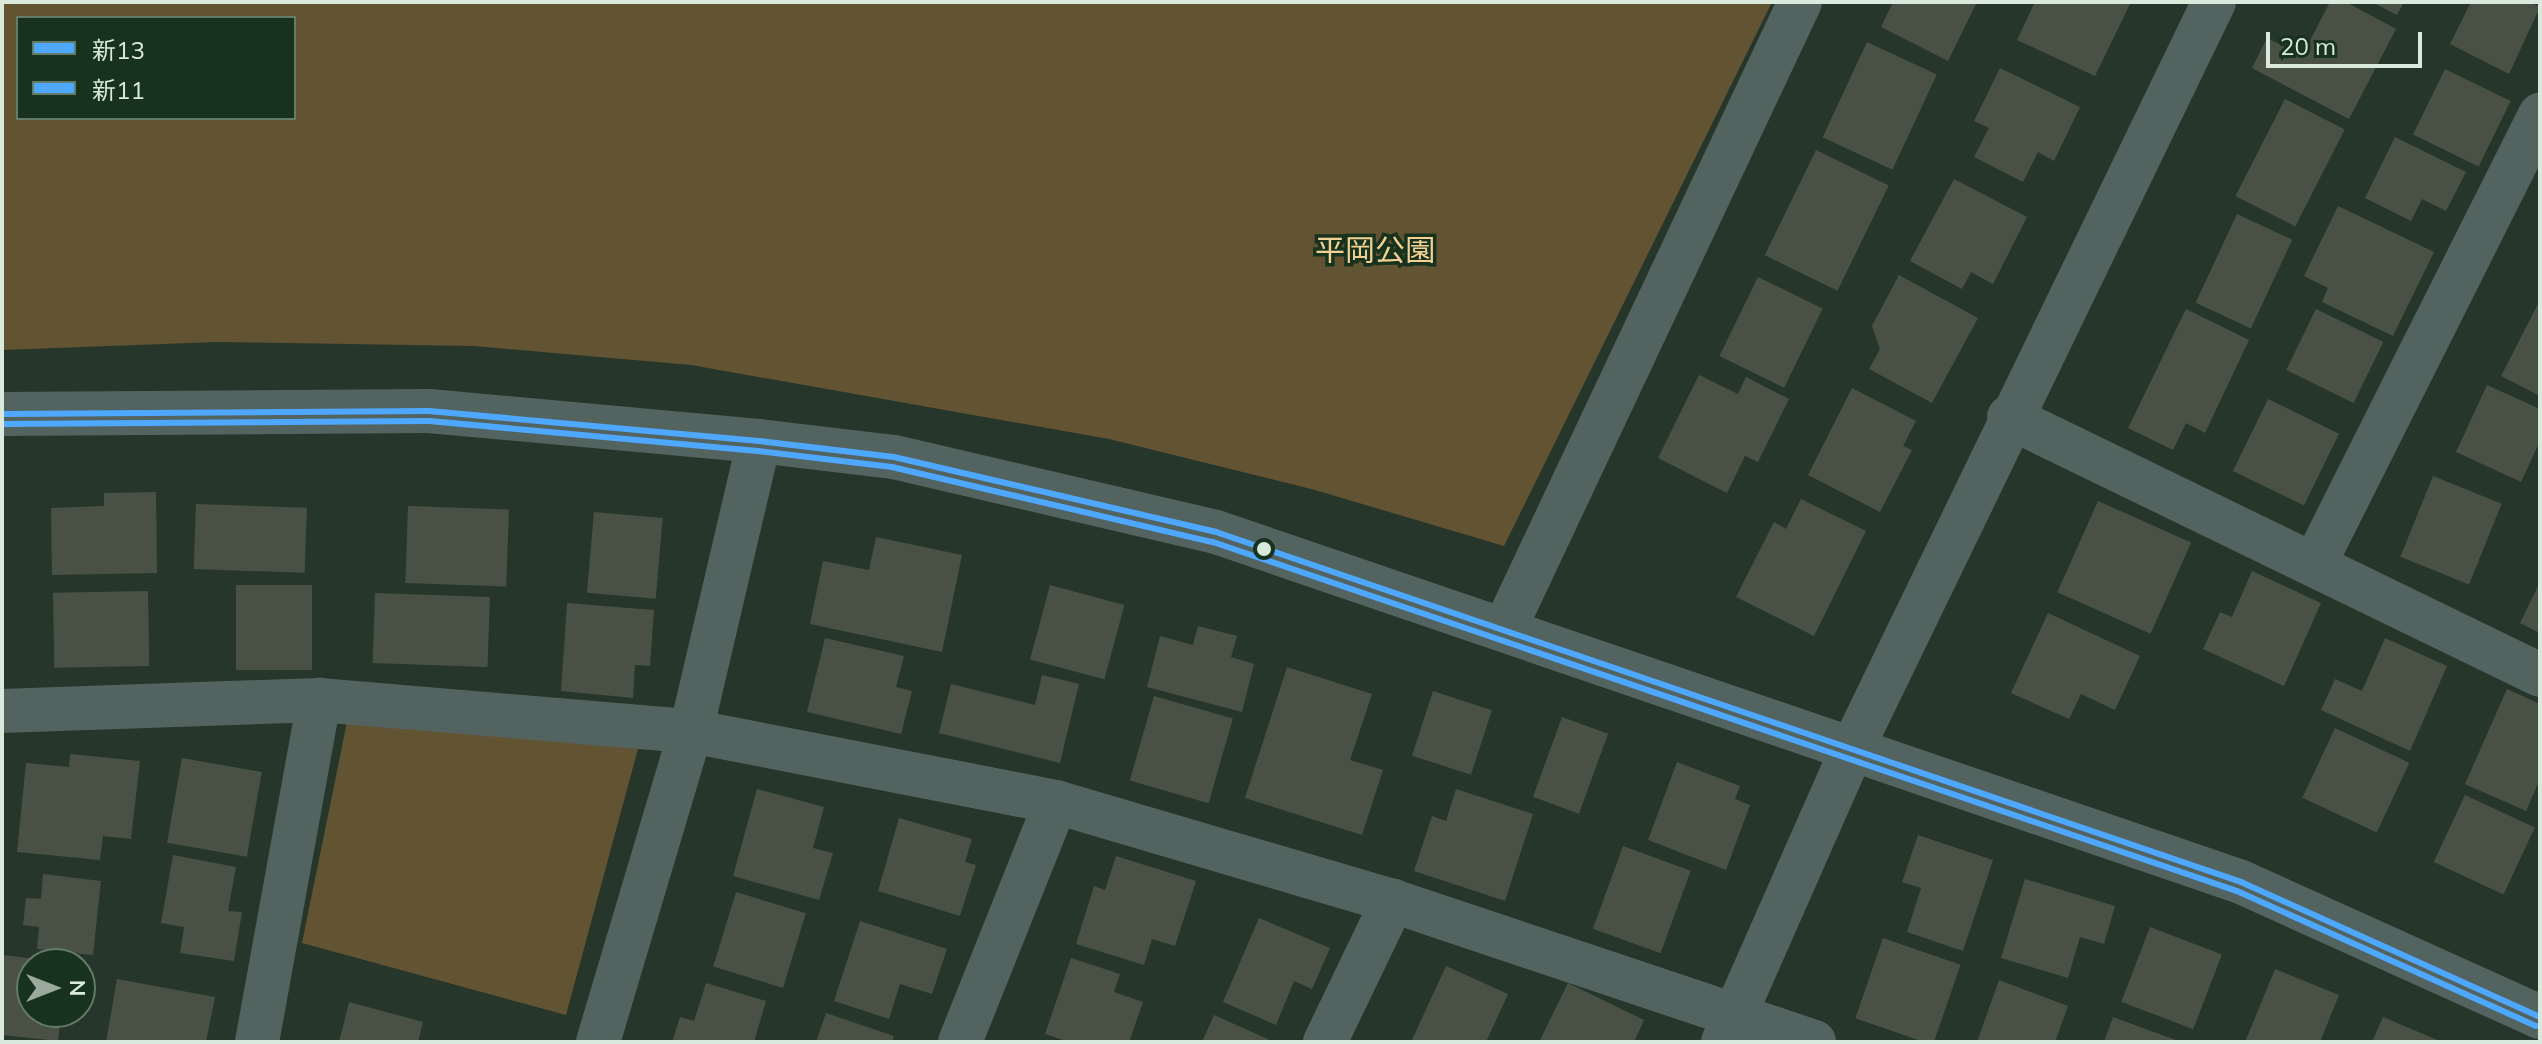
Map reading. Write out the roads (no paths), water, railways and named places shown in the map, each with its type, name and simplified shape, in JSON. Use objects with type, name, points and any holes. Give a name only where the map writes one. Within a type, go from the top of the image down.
[{"type":"street","points":[[1505,628],[1800,2]]},
{"type":"street","points":[[1730,1030],[1853,747],[2009,417],[2214,2]]},
{"type":"street","points":[[2314,565],[2540,115]]},
{"type":"street","points":[[2,414],[429,411],[759,441],[894,457],[1216,532],[1505,628],[2241,882],[2540,1017]]},
{"type":"street","points":[[2009,417],[2540,675]]},
{"type":"street","points":[[598,1042],[691,731],[759,441]]},
{"type":"street","points":[[257,1042],[319,700]]},
{"type":"street","points":[[2,711],[319,700],[691,731],[1056,802],[1393,901],[1730,1030],[1814,1042]]},
{"type":"street","points":[[960,1042],[1056,802]]},
{"type":"street","points":[[1325,1042],[1393,901]]},
{"type":"park label","name":"平岡公園","points":[[1375,250]]}]
